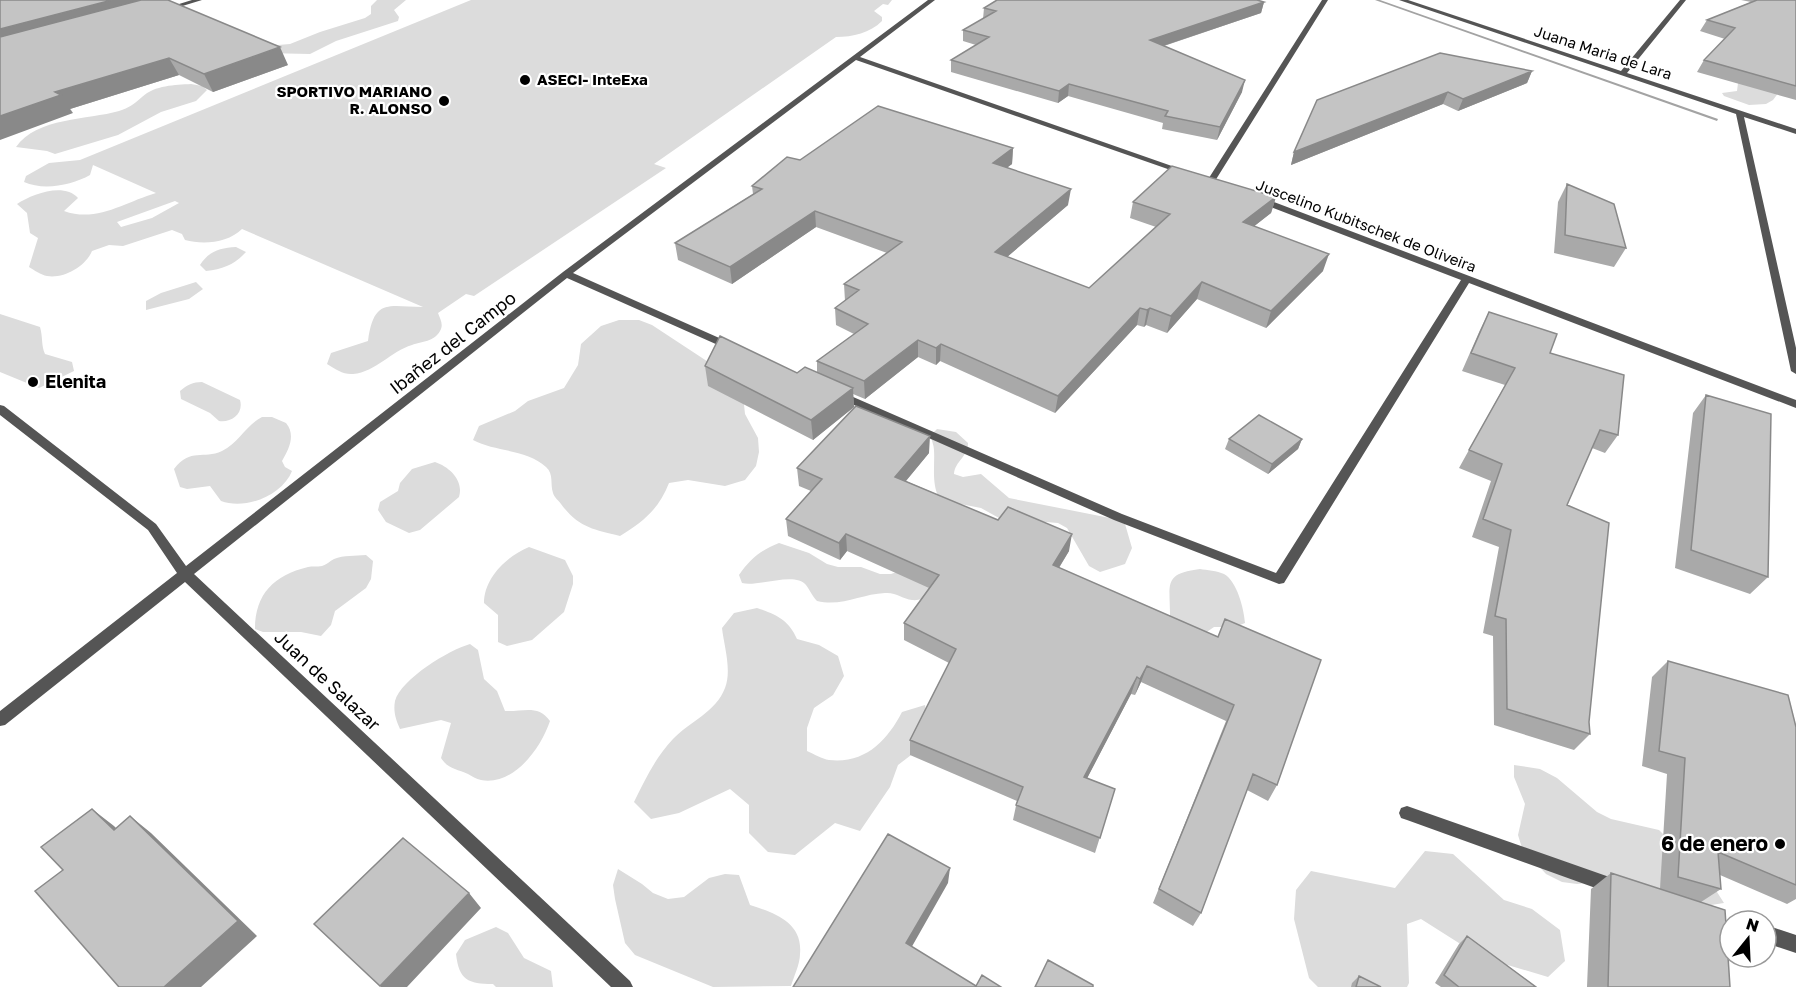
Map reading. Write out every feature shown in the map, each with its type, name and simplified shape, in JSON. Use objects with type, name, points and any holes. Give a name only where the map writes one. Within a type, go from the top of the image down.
[{"type":"street","points":[[160,8],[171,8],[199,0]]},
{"type":"street","name":"Ibañez del Campo","points":[[0,720],[566,274],[932,0]]},
{"type":"street","points":[[1211,181],[1325,0]]},
{"type":"street","name":"Juana Maria de Lara","points":[[1402,0],[1796,132]]},
{"type":"street","points":[[1622,74],[1683,0]]},
{"type":"street","points":[[855,58],[1222,185]]},
{"type":"street","points":[[1739,112],[1796,371]]},
{"type":"street","name":"Juscelino Kubitschek de Oliveira","points":[[1245,194],[1796,404]]},
{"type":"street","points":[[566,274],[739,351]]},
{"type":"street","points":[[826,389],[1118,517],[1279,579],[1466,279]]},
{"type":"street","name":"Juan de Salazar","points":[[0,409],[152,527],[185,574],[624,987]]},
{"type":"street","points":[[1407,813],[1633,892]]},
{"type":"street","points":[[1778,938],[1796,944]]},
{"type":"shaded area","points":[[377,0],[406,0],[394,10],[399,17],[398,21],[336,41],[310,54],[263,53],[262,42],[278,45],[290,44],[365,18],[371,14],[371,6]]},
{"type":"shaded area","name":"ASECI- InteExa","points":[[471,0],[892,0],[888,5],[883,4],[874,11],[882,17],[882,21],[872,29],[861,34],[836,37],[654,164],[666,168],[474,296],[466,294],[438,313],[442,326],[437,335],[428,341],[404,348],[376,366],[353,374],[346,374],[327,364],[331,353],[368,341],[374,317],[385,308],[392,306],[423,307],[242,229],[230,237],[215,242],[185,240],[182,234],[172,230],[123,246],[109,245],[92,251],[80,266],[60,275],[45,275],[29,267],[38,238],[30,233],[27,213],[17,204],[23,200],[48,191],[65,191],[78,198],[64,211],[88,215],[111,210],[156,193],[93,165],[90,175],[75,182],[40,186],[24,182],[26,176],[49,163],[80,160]],"holes":[[[175,201],[179,203],[152,218],[121,227],[117,222]]]},
{"type":"shaded area","points":[[1375,0],[1380,0],[1718,119],[1717,121]]},
{"type":"shaded area","points":[[1738,83],[1779,92],[1773,100],[1766,104],[1749,105],[1724,96],[1722,93],[1737,91]]},
{"type":"shaded area","points":[[191,84],[202,86],[207,90],[196,101],[161,112],[118,135],[55,154],[16,147],[25,137],[50,125],[126,109],[153,90],[165,86]]},
{"type":"shaded area","points":[[236,247],[246,252],[228,266],[206,271],[200,265],[207,256],[215,251]]},
{"type":"shaded area","points":[[196,282],[203,289],[189,299],[146,310],[146,301],[161,293]]},
{"type":"shaded area","points":[[0,314],[40,327],[45,354],[72,362],[74,371],[39,388],[0,372]]},
{"type":"shaded area","points":[[619,320],[639,320],[652,325],[725,373],[743,395],[745,414],[758,438],[759,452],[756,466],[745,480],[725,486],[688,480],[669,483],[655,508],[620,536],[587,526],[574,518],[554,496],[550,473],[538,461],[473,440],[479,426],[515,411],[528,401],[564,388],[578,365],[581,344],[601,326]]},
{"type":"shaded area","points":[[202,382],[240,400],[240,409],[236,416],[228,421],[219,421],[210,413],[181,399],[180,391],[193,383]]},
{"type":"shaded area","points":[[262,417],[272,417],[286,423],[291,432],[289,447],[282,461],[285,467],[292,471],[280,488],[262,499],[241,504],[221,501],[210,486],[187,489],[180,487],[174,469],[180,462],[192,456],[209,455],[228,448]]},
{"type":"shaded area","points":[[937,429],[956,432],[968,443],[966,452],[954,474],[963,477],[981,474],[1009,498],[1115,519],[1125,524],[1132,548],[1125,564],[1100,572],[1089,566],[1067,528],[1058,523],[999,518],[981,508],[940,500],[934,482],[934,448],[931,435]]},
{"type":"shaded area","points":[[435,462],[446,467],[458,480],[459,497],[420,530],[409,533],[386,522],[378,510],[380,502],[398,491],[400,483],[412,469]]},
{"type":"shaded area","points":[[779,543],[809,553],[827,564],[838,567],[861,567],[880,574],[891,574],[911,567],[935,595],[915,600],[885,593],[826,602],[817,601],[806,585],[794,579],[742,583],[739,575],[747,564],[761,552]]},
{"type":"shaded area","points":[[529,547],[565,560],[573,576],[573,584],[564,612],[532,640],[507,646],[498,642],[498,615],[484,603],[485,594],[498,569],[513,556]]},
{"type":"shaded area","points":[[366,555],[373,561],[371,579],[366,588],[335,611],[331,625],[321,636],[301,632],[263,632],[255,629],[258,606],[263,596],[276,581],[285,575],[310,567],[322,566],[334,559],[346,556]]},
{"type":"shaded area","points":[[1200,569],[1221,573],[1229,578],[1239,596],[1245,623],[1235,627],[1214,627],[1198,638],[1170,616],[1169,595],[1174,577]]},
{"type":"shaded area","points":[[757,608],[786,622],[797,639],[819,645],[838,656],[844,676],[833,695],[814,708],[807,728],[807,751],[829,760],[842,760],[864,754],[882,741],[902,712],[925,705],[929,728],[919,749],[898,765],[890,787],[860,831],[835,823],[795,855],[768,852],[749,833],[749,805],[730,789],[679,813],[651,819],[634,802],[651,769],[667,746],[679,733],[709,710],[721,696],[728,674],[722,628],[734,613]]},
{"type":"shaded area","points":[[470,644],[478,650],[484,679],[497,691],[505,711],[540,712],[550,721],[540,742],[524,763],[515,771],[493,780],[477,779],[450,767],[441,758],[451,723],[441,720],[400,729],[396,719],[395,701],[406,684],[427,666],[450,652]]},
{"type":"shaded area","points":[[1514,765],[1540,769],[1557,778],[1597,812],[1611,819],[1659,830],[1710,881],[1724,903],[1711,905],[1605,881],[1577,884],[1562,882],[1546,874],[1522,848],[1518,835],[1525,804],[1514,777]]},
{"type":"shaded area","points":[[1425,851],[1453,854],[1504,900],[1532,909],[1560,930],[1565,961],[1548,977],[1481,957],[1421,919],[1407,924],[1409,983],[1407,987],[1318,987],[1309,978],[1294,919],[1296,890],[1311,871],[1395,888]]},
{"type":"shaded area","points":[[618,869],[653,893],[668,899],[684,897],[709,878],[725,874],[739,875],[750,905],[777,916],[792,927],[797,934],[800,943],[800,958],[791,986],[713,987],[635,955],[625,943],[615,899],[613,885]]},
{"type":"shaded area","points":[[496,927],[508,933],[524,958],[551,971],[553,987],[496,987],[493,984],[471,981],[462,975],[456,954],[465,940]]},
{"type":"building","points":[[0,0],[112,0],[0,29]]},
{"type":"building","points":[[141,0],[168,0],[280,47],[204,74],[169,58],[55,92],[61,95],[0,116],[0,37]]},
{"type":"building","points":[[997,0],[1257,0],[1264,2],[1150,40],[1245,80],[1220,127],[1165,116],[1168,111],[1069,84],[1059,91],[951,60],[989,37],[963,30],[996,11],[984,8]]},
{"type":"building","points":[[1757,0],[1796,0],[1796,86],[1704,60],[1735,28],[1707,20]]},
{"type":"building","points":[[1440,53],[1532,71],[1463,99],[1448,92],[1294,152],[1317,100]]},
{"type":"building","points":[[878,106],[1013,148],[993,163],[1071,189],[995,252],[1089,288],[1170,214],[1133,202],[1172,166],[1276,197],[1243,222],[1329,254],[1271,311],[1202,282],[1171,316],[1150,308],[1147,310],[1140,308],[1058,396],[941,344],[936,348],[918,340],[864,381],[817,361],[868,324],[835,308],[859,290],[844,284],[902,242],[815,211],[730,267],[675,243],[762,189],[752,186],[787,157],[800,160]]},
{"type":"building","points":[[1567,184],[1614,204],[1626,248],[1565,235]]},
{"type":"building","points":[[1489,312],[1557,334],[1550,353],[1624,375],[1618,435],[1600,430],[1567,505],[1609,523],[1589,722],[1590,734],[1507,709],[1506,619],[1495,616],[1511,530],[1483,519],[1502,464],[1469,450],[1515,368],[1471,353]]},
{"type":"building","points":[[720,336],[797,373],[805,367],[853,388],[811,420],[705,366]]},
{"type":"building","points":[[1706,395],[1771,414],[1768,577],[1691,550]]},
{"type":"building","points":[[856,406],[930,436],[895,477],[998,520],[1008,507],[1072,534],[1053,565],[1218,637],[1225,619],[1321,660],[1277,785],[1253,774],[1201,913],[1159,889],[1234,705],[1147,666],[1140,679],[1137,677],[1084,777],[1115,789],[1100,838],[1016,805],[1023,787],[910,740],[956,649],[904,623],[939,575],[846,534],[839,543],[786,519],[822,479],[797,468]]},
{"type":"building","points":[[1259,415],[1302,439],[1272,464],[1229,439]]},
{"type":"building","points":[[1668,661],[1788,695],[1796,727],[1796,885],[1718,852],[1721,889],[1678,877],[1685,758],[1659,751]]},
{"type":"building","points":[[92,809],[114,830],[130,816],[238,921],[164,987],[119,987],[35,891],[63,870],[41,847]]},
{"type":"building","points":[[888,834],[950,868],[906,943],[976,986],[982,975],[1001,987],[793,987]]},
{"type":"building","points":[[403,838],[469,893],[380,986],[314,924]]},
{"type":"building","points":[[1611,873],[1722,909],[1718,909],[1718,969],[1729,969],[1730,987],[1608,987]]},
{"type":"building","points":[[1467,936],[1536,987],[1459,987],[1444,975]]},
{"type":"building","points":[[1048,960],[1093,985],[1093,987],[1035,987]]},
{"type":"building","points":[[1359,976],[1381,987],[1356,987]]},
{"type":"place","name":"ASECI- InteExa","points":[[525,80]]},
{"type":"place","name":"SPORTIVO MARIANO R. ALONSO","points":[[444,101]]},
{"type":"place","name":"Elenita","points":[[33,382]]},
{"type":"place","name":"6 de enero","points":[[1780,844]]}]
